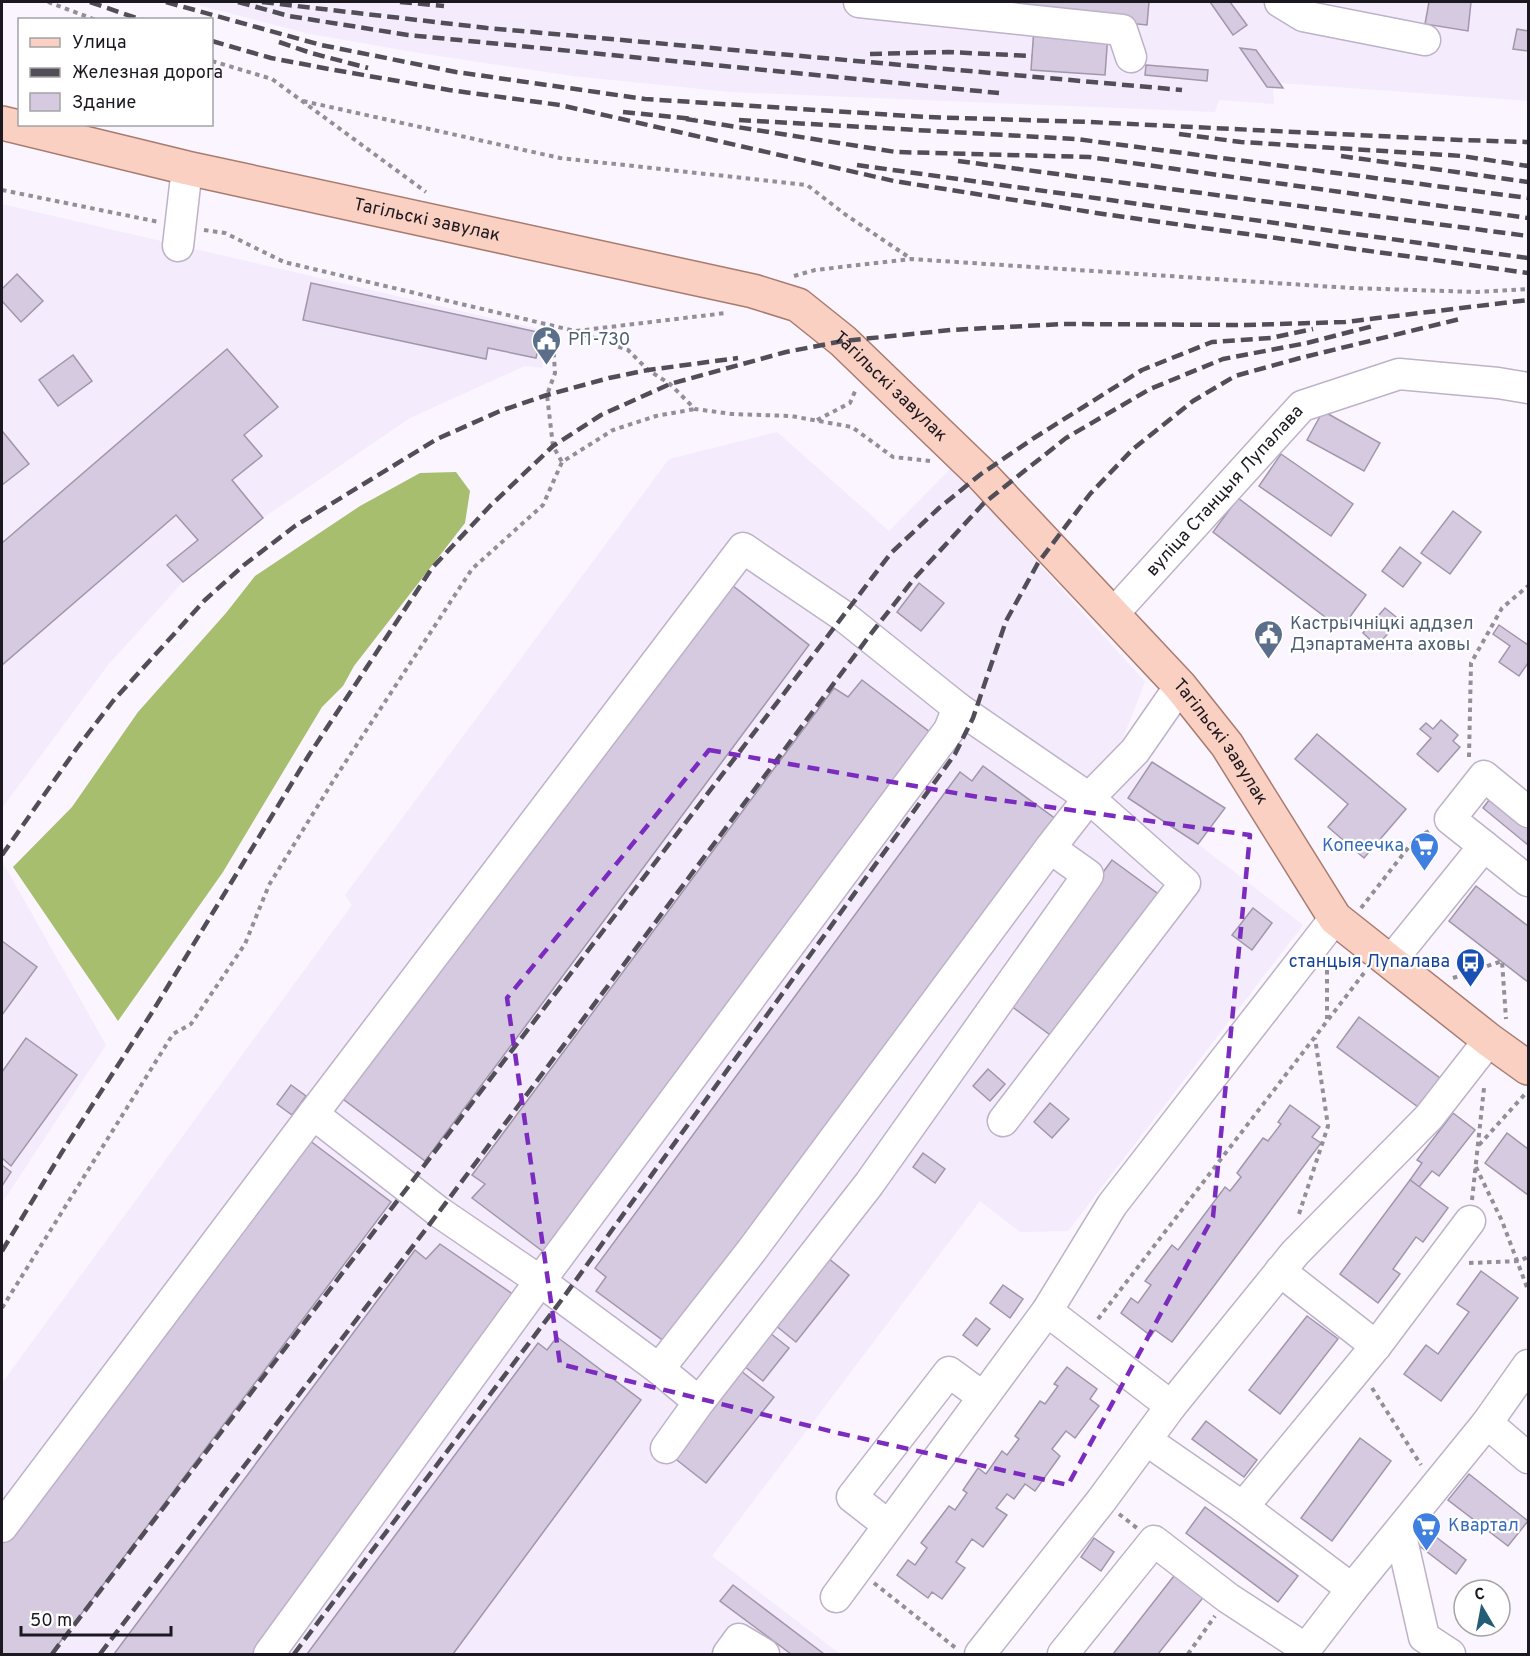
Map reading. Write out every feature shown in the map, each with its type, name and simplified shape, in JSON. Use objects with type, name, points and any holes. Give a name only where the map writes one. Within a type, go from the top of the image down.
[{"type":"main road","name":"Тагільскі завулак","points":[[2,123],[187,168],[753,291],[798,305],[843,341],[970,463],[1114,613],[1180,686],[1227,745],[1336,925],[1498,1033],[1528,1068]]},
{"type":"street","points":[[859,2],[1122,30],[1131,57]]},
{"type":"street","points":[[1280,2],[1303,16],[1425,40]]},
{"type":"street","points":[[179,236],[187,168]]},
{"type":"street","name":"вуліца Станцыя Лупалава","points":[[1114,613],[1302,406],[1399,374],[1528,388]]},
{"type":"street","points":[[2,1527],[743,548],[870,635],[958,708],[1089,798],[1185,883],[1003,1120]]},
{"type":"street","points":[[659,1369],[752,1250],[1050,848],[1089,798],[1135,751],[1180,686]]},
{"type":"street","points":[[269,1654],[540,1281],[949,730],[958,708]]},
{"type":"street","points":[[1528,812],[1484,776],[1459,808],[1484,846],[1528,881]]},
{"type":"street","points":[[1385,957],[1484,846]]},
{"type":"street","points":[[666,1448],[699,1402],[869,1184],[1088,875],[1050,848]]},
{"type":"street","points":[[836,1597],[1047,1311],[1112,1205],[1336,925]]},
{"type":"street","points":[[980,1654],[1101,1501],[1171,1406],[1295,1253],[1429,1117],[1498,1033]]},
{"type":"street","points":[[313,1114],[439,1212],[540,1281],[659,1369],[699,1402]]},
{"type":"street","points":[[1243,1507],[1368,1356],[1470,1221]]},
{"type":"street","points":[[752,1250],[792,1282]]},
{"type":"street","points":[[1280,1271],[1368,1356]]},
{"type":"street","points":[[1047,1311],[1171,1406]]},
{"type":"street","points":[[1063,1654],[1154,1541],[1228,1598],[1304,1652],[1352,1589],[1487,1423],[1528,1365]]},
{"type":"street","points":[[888,1525],[852,1497],[950,1372],[983,1396]]},
{"type":"street","points":[[1487,1423],[1528,1458]]},
{"type":"street","points":[[1146,1440],[1243,1507],[1352,1589]]},
{"type":"street","points":[[1400,1531],[1424,1637],[1450,1654]]},
{"type":"street","points":[[728,1654],[740,1639],[764,1654]]},
{"type":"path","points":[[48,2],[91,18]]},
{"type":"path","points":[[213,61],[272,79],[435,199]]},
{"type":"path","points":[[303,101],[560,158],[807,185],[911,259]]},
{"type":"path","points":[[2,190],[102,209],[179,236],[225,233],[284,262],[575,331],[628,350],[648,370],[670,384],[695,409]]},
{"type":"path","points":[[793,276],[815,270],[911,259],[1351,288],[1477,292],[1528,290]]},
{"type":"path","points":[[575,331],[732,312],[753,291]]},
{"type":"path","points":[[552,325],[555,374],[547,395],[553,446],[562,462]]},
{"type":"path","points":[[817,421],[850,403],[867,364]]},
{"type":"path","points":[[2,1308],[173,1034],[191,1024],[245,944],[269,885],[335,778],[472,569],[543,505],[562,462],[613,430],[656,416],[695,409],[732,414],[790,416],[852,427],[893,457],[970,463]]},
{"type":"path","points":[[1328,1021],[1336,925],[1415,839],[1459,808],[1471,663],[1502,608],[1528,586]]},
{"type":"path","points":[[1083,1339],[1315,1037],[1385,957]]},
{"type":"path","points":[[1448,980],[1502,961],[1498,1033]]},
{"type":"path","points":[[1298,1215],[1328,1126],[1315,1037]]},
{"type":"path","points":[[1470,1221],[1484,1087]]},
{"type":"path","points":[[1478,1145],[1528,1090]]},
{"type":"path","points":[[1476,1166],[1519,1261],[1528,1290]]},
{"type":"path","points":[[1438,1264],[1519,1261],[1528,1257]]},
{"type":"path","points":[[1368,1356],[1436,1487]]},
{"type":"path","points":[[1101,1501],[1154,1541]]},
{"type":"path","points":[[856,1570],[964,1654]]},
{"type":"path","points":[[1188,1654],[1228,1598]]},
{"type":"highlighted area","points":[[709,750],[978,797],[1250,835],[1213,1217],[1068,1485],[838,1433],[560,1364],[507,998]]},
{"type":"shaded area","points":[[186,2],[1528,2],[1528,101],[1280,83],[1283,88],[1273,88],[1274,104],[1219,100],[1215,112],[730,92],[573,76],[425,54],[310,34]]},
{"type":"shaded area","points":[[2,204],[547,331],[542,368],[525,366],[410,418],[263,518],[183,582],[108,665],[2,808]]},
{"type":"shaded area","points":[[777,432],[889,531],[950,469],[984,503],[1145,682],[1121,743],[1225,808],[1198,844],[1303,925],[1068,1231],[1020,1232],[980,1201],[712,1556],[840,1654],[2,1654],[2,1383],[352,905],[345,895],[669,459]]},
{"type":"shaded area","points":[[2,861],[106,1045],[2,1203]]},
{"type":"green space","points":[[456,472],[470,491],[465,523],[354,666],[343,686],[322,707],[223,872],[118,1021],[13,867],[72,807],[138,712],[226,613],[255,576],[360,506],[420,473]]},
{"type":"building","points":[[909,2],[1149,2],[1147,25]]},
{"type":"building","points":[[1210,2],[1230,2],[1247,25],[1233,35]]},
{"type":"building","points":[[1429,2],[1471,2],[1468,31],[1425,24]]},
{"type":"building","points":[[1034,28],[1108,34],[1105,75],[1031,70]]},
{"type":"building","points":[[1517,29],[1528,31],[1528,51],[1513,49]]},
{"type":"building","points":[[1240,48],[1256,50],[1283,88],[1267,87]]},
{"type":"building","points":[[1146,65],[1208,70],[1207,81],[1145,75]]},
{"type":"building","points":[[17,274],[43,301],[21,322],[2,301],[2,289]]},
{"type":"building","points":[[311,283],[542,333],[536,358],[488,348],[486,359],[303,320]]},
{"type":"building","points":[[227,349],[278,407],[244,435],[262,456],[232,480],[263,518],[183,582],[167,565],[198,540],[176,515],[2,665],[2,543]]},
{"type":"building","points":[[73,355],[92,381],[58,406],[39,380]]},
{"type":"building","points":[[1323,411],[1380,443],[1364,471],[1307,440]]},
{"type":"building","points":[[2,433],[29,464],[2,485]]},
{"type":"building","points":[[1281,454],[1353,504],[1331,536],[1259,486]]},
{"type":"building","points":[[1238,498],[1366,595],[1341,629],[1213,532]]},
{"type":"building","points":[[1453,511],[1481,532],[1450,574],[1421,553]]},
{"type":"building","points":[[1400,547],[1421,563],[1403,587],[1382,571]]},
{"type":"building","points":[[728,582],[809,645],[425,1161],[343,1099]]},
{"type":"building","points":[[919,583],[944,603],[921,631],[897,612]]},
{"type":"building","points":[[1385,608],[1400,620],[1377,646],[1363,633]]},
{"type":"building","points":[[1499,625],[1528,645],[1528,663],[1519,676],[1499,662],[1510,646],[1493,634]]},
{"type":"building","points":[[862,680],[935,736],[549,1256],[472,1198],[485,1184],[472,1175],[834,688],[848,697]]},
{"type":"building","points":[[1441,720],[1458,735],[1453,741],[1460,747],[1438,772],[1417,754],[1431,738],[1420,729],[1426,723],[1433,729]]},
{"type":"building","points":[[1317,734],[1406,809],[1364,858],[1328,827],[1348,804],[1295,759]]},
{"type":"building","points":[[1152,762],[1225,808],[1198,844],[1128,798]]},
{"type":"building","points":[[983,766],[1060,822],[672,1347],[596,1291],[606,1277],[595,1268],[960,772],[972,781]]},
{"type":"building","points":[[1496,791],[1528,817],[1528,845],[1483,808]]},
{"type":"building","points":[[1112,860],[1161,896],[1057,1040],[1007,1003]]},
{"type":"building","points":[[1476,886],[1528,926],[1528,982],[1449,921]]},
{"type":"building","points":[[1253,908],[1272,923],[1252,950],[1232,935]]},
{"type":"building","points":[[2,941],[37,967],[2,1015]]},
{"type":"building","points":[[1359,1017],[1440,1078],[1418,1107],[1337,1047]]},
{"type":"building","points":[[26,1038],[77,1075],[11,1166],[2,1158],[2,1072]]},
{"type":"building","points":[[988,1069],[1005,1084],[990,1101],[973,1086]]},
{"type":"building","points":[[291,1085],[306,1096],[292,1115],[277,1104]]},
{"type":"building","points":[[1050,1103],[1069,1119],[1052,1138],[1034,1122]]},
{"type":"building","points":[[1290,1105],[1320,1127],[1312,1137],[1321,1143],[1172,1342],[1155,1330],[1151,1336],[1121,1313],[1131,1298],[1138,1303],[1151,1285],[1145,1281],[1172,1245],[1178,1250],[1225,1187],[1230,1191],[1241,1177],[1237,1173],[1263,1138],[1268,1141],[1281,1124],[1278,1122]]},
{"type":"building","points":[[1453,1113],[1475,1130],[1439,1176],[1432,1171],[1419,1187],[1410,1180],[1422,1163],[1417,1160]]},
{"type":"building","points":[[1507,1133],[1528,1149],[1528,1195],[1485,1163]]},
{"type":"building","points":[[305,1137],[391,1202],[51,1654],[2,1654],[2,1543]]},
{"type":"building","points":[[923,1153],[945,1169],[935,1183],[913,1167]]},
{"type":"building","points":[[2,1165],[11,1172],[2,1186]]},
{"type":"building","points":[[1410,1180],[1448,1208],[1423,1242],[1416,1237],[1393,1269],[1400,1274],[1378,1303],[1340,1274]]},
{"type":"building","points":[[440,1244],[517,1297],[253,1654],[114,1654],[415,1250],[426,1259]]},
{"type":"building","points":[[823,1254],[849,1275],[796,1342],[770,1321]]},
{"type":"building","points":[[1481,1271],[1518,1298],[1441,1401],[1404,1374],[1426,1345],[1438,1354],[1469,1312],[1457,1304]]},
{"type":"building","points":[[1003,1285],[1023,1299],[1010,1318],[990,1303]]},
{"type":"building","points":[[1307,1316],[1338,1339],[1280,1414],[1249,1390]]},
{"type":"building","points":[[976,1318],[990,1329],[977,1346],[963,1335]]},
{"type":"building","points":[[770,1333],[789,1348],[763,1381],[744,1366]]},
{"type":"building","points":[[557,1337],[641,1400],[453,1654],[307,1654],[538,1343],[547,1350]]},
{"type":"building","points":[[736,1367],[774,1397],[706,1483],[668,1453]]},
{"type":"building","points":[[1067,1367],[1097,1389],[1090,1399],[1099,1406],[1075,1438],[1066,1431],[1052,1449],[1060,1456],[1035,1491],[1025,1484],[1014,1499],[1007,1494],[996,1508],[1007,1515],[983,1547],[972,1539],[956,1562],[965,1568],[942,1599],[932,1592],[928,1598],[897,1575],[908,1560],[915,1565],[927,1548],[921,1543],[949,1506],[955,1510],[967,1493],[963,1490],[978,1468],[986,1474],[1002,1451],[1007,1455],[1019,1439],[1015,1436],[1040,1401],[1045,1404],[1058,1386],[1054,1384]]},
{"type":"building","points":[[1206,1421],[1257,1460],[1244,1477],[1192,1439]]},
{"type":"building","points":[[1360,1438],[1391,1461],[1332,1541],[1301,1518]]},
{"type":"building","points":[[1469,1474],[1528,1521],[1508,1546],[1448,1500]]},
{"type":"building","points":[[1205,1507],[1298,1576],[1278,1602],[1186,1533]]},
{"type":"building","points":[[1423,1527],[1466,1560],[1456,1574],[1413,1541]]},
{"type":"building","points":[[1094,1538],[1114,1552],[1101,1571],[1081,1557]]},
{"type":"building","points":[[1177,1572],[1206,1594],[1158,1654],[1113,1654]]},
{"type":"building","points":[[733,1585],[824,1654],[791,1654],[720,1601]]},
{"type":"railway","points":[[90,2],[136,18]]},
{"type":"railway","points":[[166,2],[321,45],[456,72],[645,99],[926,117],[1090,122],[1528,142]]},
{"type":"railway","points":[[238,2],[289,16],[408,35],[999,93]]},
{"type":"railway","points":[[262,2],[487,28],[1182,90]]},
{"type":"railway","points":[[400,2],[444,6]]},
{"type":"railway","points":[[213,41],[271,58],[329,69],[449,90],[560,105],[894,181],[1103,214],[1528,273]]},
{"type":"railway","points":[[279,42],[368,68]]},
{"type":"railway","points":[[870,54],[948,52],[1032,56]]},
{"type":"railway","points":[[623,112],[695,119]]},
{"type":"railway","points":[[686,119],[896,152],[1089,157],[1528,218]]},
{"type":"railway","points":[[739,120],[1076,139],[1528,198]]},
{"type":"railway","points":[[1179,134],[1241,142],[1462,156],[1528,166]]},
{"type":"railway","points":[[1341,156],[1528,182]]},
{"type":"railway","points":[[958,161],[1528,236]]},
{"type":"railway","points":[[857,165],[1528,258]]},
{"type":"railway","points":[[2,1251],[62,1152],[151,1014],[309,755],[432,568],[490,506],[553,446],[601,415],[670,384],[786,352],[843,341],[951,330],[1063,324],[1246,325],[1345,322],[1528,300]]},
{"type":"railway","points":[[294,1654],[563,1298],[955,754],[973,718],[1006,621],[1038,563],[1090,494],[1133,449],[1193,401],[1235,376],[1460,319]]},
{"type":"railway","points":[[100,1654],[439,1212],[870,635],[913,580],[984,503],[1066,438],[1150,389],[1223,359],[1307,343],[1373,326]]},
{"type":"railway","points":[[52,1654],[891,553],[939,508],[981,474],[1142,370],[1212,342],[1271,338],[1313,329]]},
{"type":"railway","points":[[2,855],[113,701],[205,600],[244,565],[295,526],[437,439],[500,411],[609,378],[648,370],[738,358]]},
{"type":"place","name":"РП-730","points":[[547,366]]},
{"type":"place","name":"Кастрычніцкі аддзел Дэпартамента аховы","points":[[1269,660]]},
{"type":"place","name":"Копеечка","points":[[1425,872]]},
{"type":"place","name":"станцыя Лупалава","points":[[1471,988]]},
{"type":"place","name":"Квартал","points":[[1427,1552]]}]
